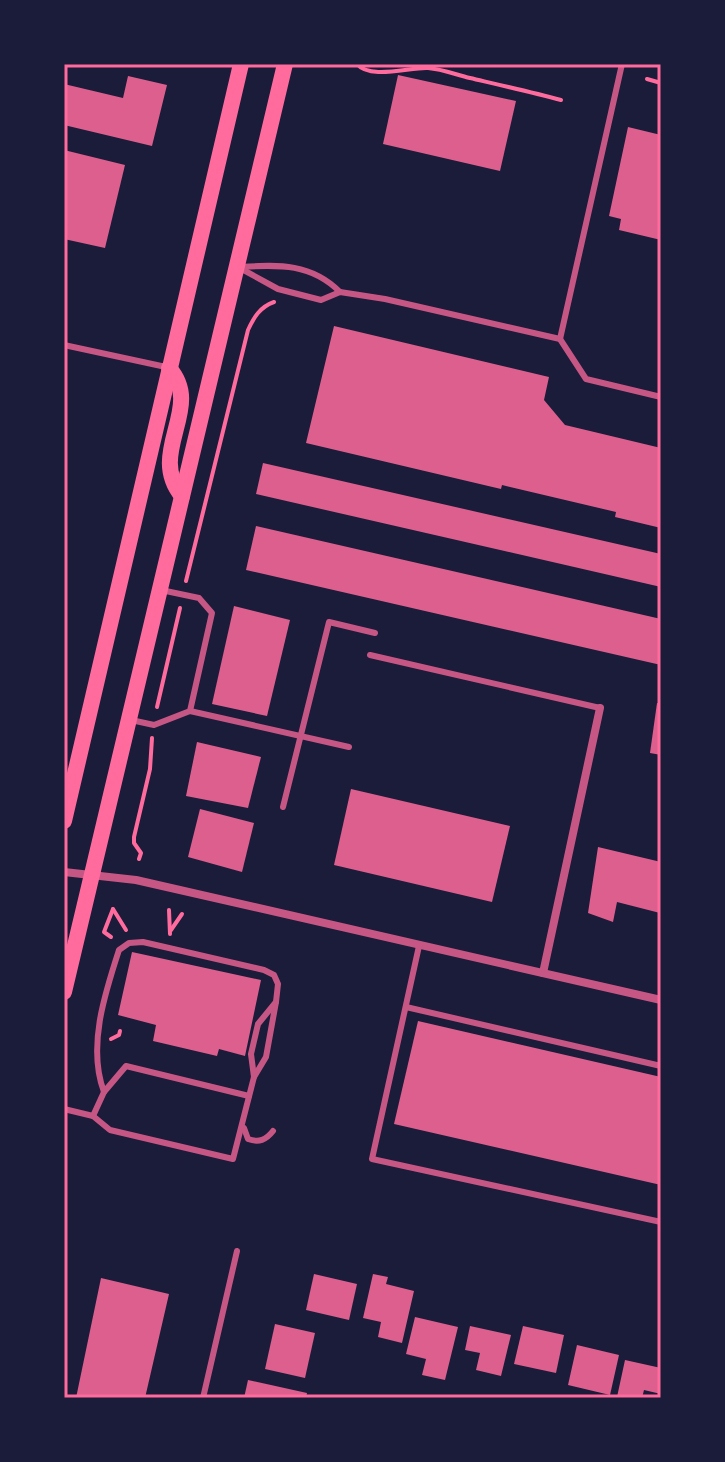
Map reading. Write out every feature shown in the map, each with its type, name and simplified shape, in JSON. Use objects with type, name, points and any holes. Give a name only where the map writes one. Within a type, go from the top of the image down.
[{"type":"main road","points":[[64,821],[241,64]]},
{"type":"main road","points":[[64,992],[285,64]]},
{"type":"main road","points":[[169,368],[178,378],[182,400],[169,475],[182,496]]},
{"type":"street","points":[[543,973],[600,708]]},
{"type":"street","points":[[64,872],[136,880],[661,1000]]},
{"type":"lane","points":[[560,339],[622,64]]},
{"type":"lane","points":[[238,267],[283,265],[324,276],[340,292]]},
{"type":"lane","points":[[238,267],[278,289],[321,300],[340,292],[385,299],[560,339],[586,379],[661,397]]},
{"type":"lane","points":[[64,345],[169,368]]},
{"type":"lane","points":[[158,589],[199,598],[212,613],[190,711]]},
{"type":"lane","points":[[283,807],[329,622],[375,633]]},
{"type":"lane","points":[[370,655],[600,708]]},
{"type":"lane","points":[[127,719],[154,725],[190,711],[349,747]]},
{"type":"lane","points":[[64,1109],[93,1116],[110,1130],[233,1159],[254,1077],[266,1057],[278,984],[274,975],[264,970],[143,942],[129,943],[119,950],[98,1036],[98,1075],[104,1092]]},
{"type":"lane","points":[[419,946],[372,1159],[661,1222]]},
{"type":"lane","points":[[254,1077],[251,1054],[258,1024],[276,1002]]},
{"type":"lane","points":[[406,1007],[661,1066]]},
{"type":"lane","points":[[93,1116],[104,1092],[126,1066],[249,1096]]},
{"type":"lane","points":[[243,1125],[248,1139],[253,1141],[267,1138],[273,1131]]},
{"type":"lane","points":[[203,1398],[237,1251]]},
{"type":"path","points":[[357,64],[368,71],[396,73],[428,68],[561,100]]},
{"type":"path","points":[[647,79],[661,83]]},
{"type":"path","points":[[185,584],[248,330],[254,316],[267,305],[286,303]]},
{"type":"path","points":[[156,713],[180,608]]},
{"type":"path","points":[[139,859],[141,853],[134,843],[134,837],[150,769],[152,738]]},
{"type":"path","points":[[104,932],[113,909]]},
{"type":"path","points":[[170,932],[182,914]]},
{"type":"building","points":[[398,75],[516,101],[500,171],[383,144]]},
{"type":"building","points":[[128,76],[167,85],[152,146],[64,125],[64,84],[123,98]]},
{"type":"building","points":[[628,127],[661,135],[661,240],[619,230],[621,219],[609,216]]},
{"type":"building","points":[[64,150],[125,165],[105,248],[64,239]]},
{"type":"building","points":[[334,326],[549,377],[544,400],[565,425],[661,448],[661,528],[615,517],[616,512],[502,485],[501,489],[306,443]]},
{"type":"building","points":[[263,463],[661,554],[661,587],[256,494]]},
{"type":"building","points":[[256,526],[661,619],[661,665],[246,570]]},
{"type":"building","points":[[234,606],[290,620],[267,716],[212,704]]},
{"type":"building","points":[[657,703],[661,704],[661,755],[650,753]]},
{"type":"building","points":[[197,742],[261,757],[248,808],[186,796]]},
{"type":"building","points":[[351,789],[510,826],[492,902],[334,865]]},
{"type":"building","points":[[200,809],[254,823],[242,872],[188,857]]},
{"type":"building","points":[[598,847],[661,862],[660,913],[617,902],[613,922],[588,913]]},
{"type":"building","points":[[132,952],[261,980],[245,1056],[219,1049],[217,1056],[153,1041],[156,1025],[118,1015]]},
{"type":"building","points":[[418,1021],[661,1077],[661,1185],[394,1124]]},
{"type":"building","points":[[314,1274],[357,1284],[349,1320],[306,1310]]},
{"type":"building","points":[[373,1274],[388,1277],[386,1284],[414,1291],[402,1343],[378,1337],[381,1322],[363,1318]]},
{"type":"building","points":[[101,1278],[169,1294],[145,1398],[76,1398]]},
{"type":"building","points":[[415,1317],[458,1327],[445,1380],[422,1375],[426,1359],[406,1354]]},
{"type":"building","points":[[275,1324],[315,1333],[305,1378],[265,1369]]},
{"type":"building","points":[[470,1326],[511,1335],[501,1376],[476,1370],[480,1353],[465,1350]]},
{"type":"building","points":[[523,1326],[564,1335],[556,1373],[514,1364]]},
{"type":"building","points":[[577,1345],[619,1355],[610,1395],[568,1385]]},
{"type":"building","points":[[625,1360],[661,1368],[661,1394],[644,1390],[642,1398],[617,1397]]},
{"type":"building","points":[[248,1380],[307,1393],[306,1398],[244,1398]]}]
